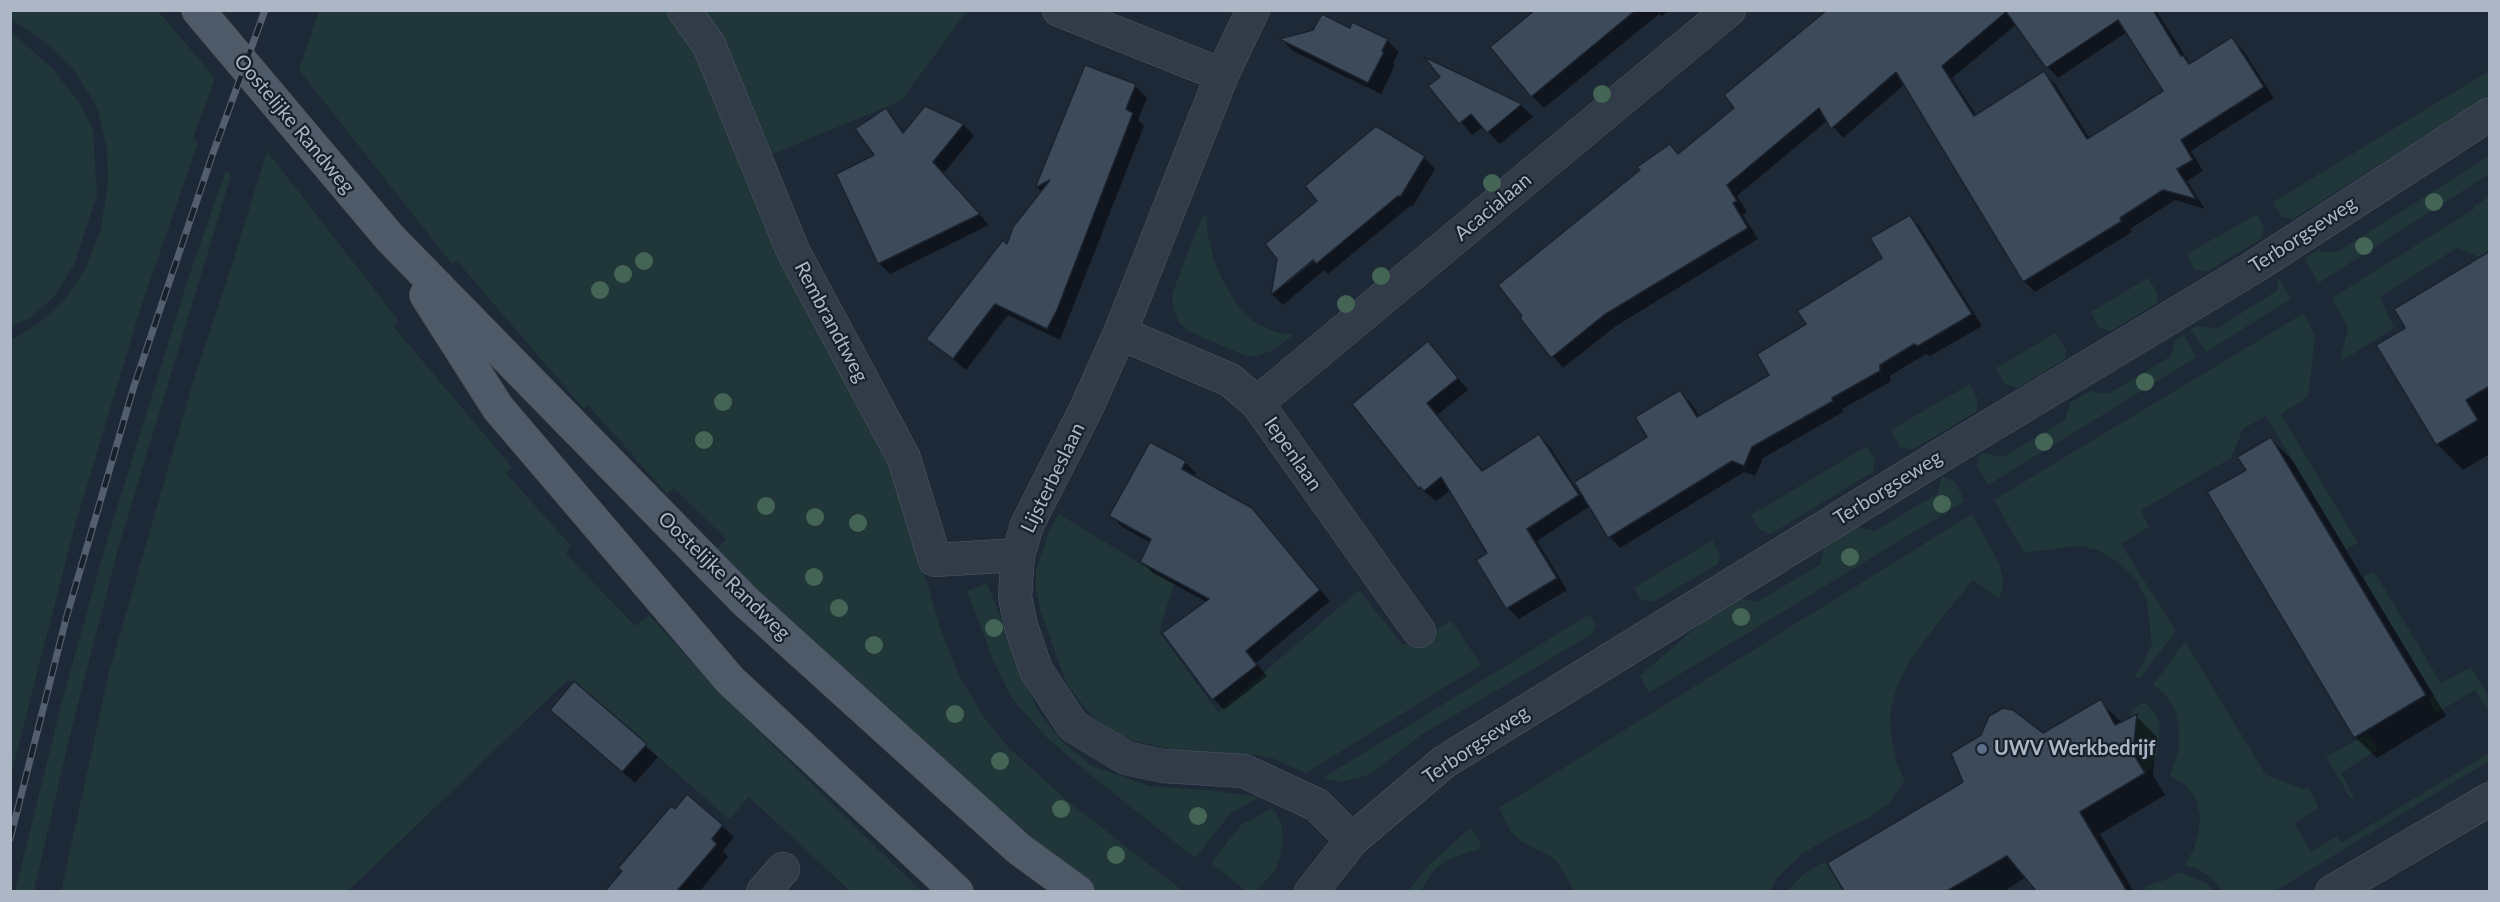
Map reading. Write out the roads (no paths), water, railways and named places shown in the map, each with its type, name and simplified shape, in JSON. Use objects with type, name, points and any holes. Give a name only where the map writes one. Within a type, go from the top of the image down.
[{"type":"main road","name":"Oostelijke Randweg","points":[[198,10],[390,238],[745,601],[1019,849],[1078,891]]},
{"type":"main road","name":"Oostelijke Randweg","points":[[390,238],[498,408],[730,680],[957,891]]},
{"type":"street","name":"Rembrandtweg","points":[[684,10],[709,45],[793,251],[904,458],[935,560],[1018,555]]},
{"type":"street","points":[[1059,10],[1222,75]]},
{"type":"street","name":"Lijsterbeslaan","points":[[1252,10],[1222,75],[1120,333],[1087,407],[1027,525],[1018,555],[1015,597],[1021,626],[1036,670],[1073,726],[1126,758],[1163,766],[1244,771],[1317,805],[1352,840]]},
{"type":"street","name":"Acacialaan","points":[[1257,403],[1729,10]]},
{"type":"street","name":"Terborgseweg","points":[[1311,891],[1352,840],[1444,762],[1960,444],[2254,267],[2490,114]]},
{"type":"street","name":"Iepenlaan","points":[[1120,333],[1230,380],[1257,403],[1419,631]]},
{"type":"street","points":[[2332,891],[2490,799]]},
{"type":"railway","points":[[10,839],[67,615],[134,386],[212,156],[265,10]]},
{"type":"place","name":"UWV Werkbedrijf","points":[[1982,749]]}]
